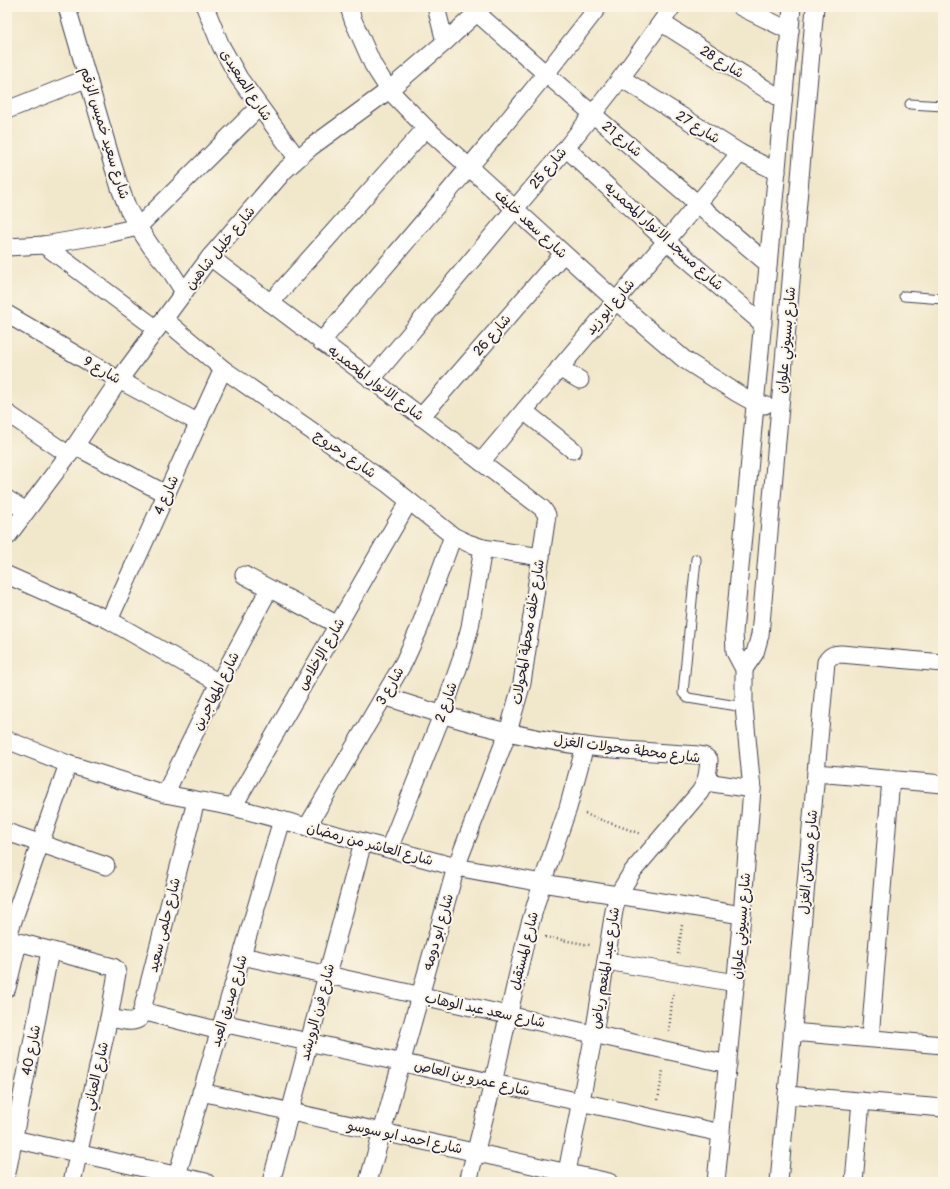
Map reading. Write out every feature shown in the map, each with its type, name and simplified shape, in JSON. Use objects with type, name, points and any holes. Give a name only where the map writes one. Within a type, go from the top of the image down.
[{"type":"street","name":"شارع سعيد خميس الزقم","points":[[67,7],[120,188],[138,227],[152,248],[168,266],[184,292]]},
{"type":"street","name":"شارع الصعيدى","points":[[204,7],[221,46],[238,78],[297,158]]},
{"type":"street","name":"شارع سعد خليف","points":[[349,7],[373,66],[389,90],[426,128],[515,208],[563,254],[685,360],[755,403],[780,410]]},
{"type":"street","points":[[436,7],[445,42]]},
{"type":"street","points":[[321,342],[546,74],[598,7]]},
{"type":"street","name":"شارع 25","points":[[372,380],[566,148],[621,78],[662,23],[672,7]]},
{"type":"street","points":[[741,7],[790,31]]},
{"type":"street","name":"شارع بسيوني علوان","points":[[716,1182],[736,983],[752,789],[744,707],[744,669],[735,652],[734,632],[792,7]]},
{"type":"street","name":"شارع بسيوني علوان","points":[[744,669],[755,652],[760,635],[815,7]]},
{"type":"street","name":"شارع خليل شاهين","points":[[7,537],[72,450],[119,380],[210,257],[297,158],[389,90],[480,10]]},
{"type":"street","name":"شارع 21","points":[[480,10],[546,74],[768,264]]},
{"type":"street","name":"شارع 28","points":[[662,23],[783,100]]},
{"type":"street","points":[[7,110],[88,78]]},
{"type":"street","name":"شارع 27","points":[[621,78],[740,153],[777,172]]},
{"type":"street","points":[[7,247],[44,244],[103,235],[138,227],[259,107]]},
{"type":"street","points":[[270,303],[426,128]]},
{"type":"street","name":"شارع مسجد الانوار المحمديه","points":[[566,148],[666,241],[763,324]]},
{"type":"street","name":"شارع ابو زيد","points":[[481,462],[740,153]]},
{"type":"street","name":"شارع دحروج","points":[[44,244],[388,484],[453,536],[483,548],[540,557]]},
{"type":"street","name":"شارع 26","points":[[421,417],[563,254]]},
{"type":"street","name":"شارع الانوار المحمديه","points":[[210,257],[542,508]]},
{"type":"street","name":"شارع 9","points":[[7,314],[119,380],[199,423]]},
{"type":"street","points":[[559,368],[580,380]]},
{"type":"street","name":"شارع 4","points":[[109,620],[223,369]]},
{"type":"street","points":[[524,411],[573,450]]},
{"type":"street","points":[[7,413],[72,450],[166,494]]},
{"type":"street","points":[[7,499],[26,511]]},
{"type":"street","name":"شارع الإخلاص","points":[[233,807],[409,501]]},
{"type":"street","name":"شارع خلف محطة المحولات","points":[[456,867],[508,732],[522,683],[547,519],[545,511],[542,508]]},
{"type":"street","name":"شارع 3","points":[[307,827],[404,662],[419,629],[453,536]]},
{"type":"street","name":"شارع 2","points":[[388,849],[442,716],[461,660],[470,627],[483,548]]},
{"type":"street","points":[[7,575],[109,620],[219,683]]},
{"type":"street","points":[[244,575],[338,625]]},
{"type":"street","name":"شارع المهاجرين","points":[[165,794],[219,683],[269,589]]},
{"type":"street","name":"شارع مساكن الغزل","points":[[778,1182],[816,773],[824,668],[829,657],[834,654],[943,663]]},
{"type":"street","name":"شارع محطة محولات الغزل","points":[[384,696],[442,716],[508,732],[585,746],[704,756],[708,760],[706,782]]},
{"type":"street","name":"شارع العاشر من رمضان","points":[[9,745],[165,794],[233,807],[456,867],[618,896],[742,915]]},
{"type":"street","name":"شارع المستقبل","points":[[468,1182],[493,1083],[527,934],[542,883],[568,808],[585,746]]},
{"type":"street","points":[[8,981],[11,940],[40,843],[68,764]]},
{"type":"street","points":[[816,773],[943,784]]},
{"type":"street","points":[[870,1038],[891,779]]},
{"type":"street","points":[[706,782],[752,789]]},
{"type":"street","name":"شارع عبد المنعم رياض","points":[[566,1177],[594,1034],[618,896],[632,872],[660,841],[700,792],[706,782]]},
{"type":"street","name":"شارع حلمى سعيد","points":[[142,1011],[196,801]]},
{"type":"street","name":"شارع صديق العبد","points":[[176,1179],[282,820]]},
{"type":"street","points":[[7,832],[106,866]]},
{"type":"street","name":"شارع فرن الرويشد","points":[[271,1182],[363,842]]},
{"type":"street","name":"شارع ابو دومه","points":[[368,1182],[381,1131],[456,867]]},
{"type":"street","points":[[11,940],[50,951]]},
{"type":"street","name":"شارع العناني","points":[[50,951],[113,967],[116,969],[117,973],[109,1018],[72,1182]]},
{"type":"street","name":"شارع 40","points":[[7,1173],[50,951]]},
{"type":"street","points":[[607,955],[675,973],[736,983]]},
{"type":"street","name":"شارع سعد عبد الوهاب","points":[[242,956],[728,1064]]},
{"type":"street","points":[[109,1018],[131,1022],[136,1021],[140,1018],[142,1011]]},
{"type":"street","name":"شارع عمرو بن العاص","points":[[142,1011],[221,1027],[309,1042],[721,1133]]},
{"type":"street","points":[[792,1032],[943,1045]]},
{"type":"street","name":"شارع احمد ابو سوسو","points":[[202,1092],[476,1152],[566,1177],[609,1182]]},
{"type":"street","points":[[787,1095],[943,1108]]},
{"type":"street","points":[[854,1182],[861,1101]]},
{"type":"street","points":[[14,1139],[176,1179],[206,1182]]},
{"type":"lane","points":[[910,104],[943,106]]},
{"type":"lane","points":[[904,296],[943,299]]},
{"type":"lane","points":[[696,559],[683,693],[688,698],[744,707]]},
{"type":"path","points":[[568,808],[660,841]]},
{"type":"path","points":[[655,1118],[666,1050],[675,973],[685,907]]},
{"type":"path","points":[[527,934],[607,955]]}]
